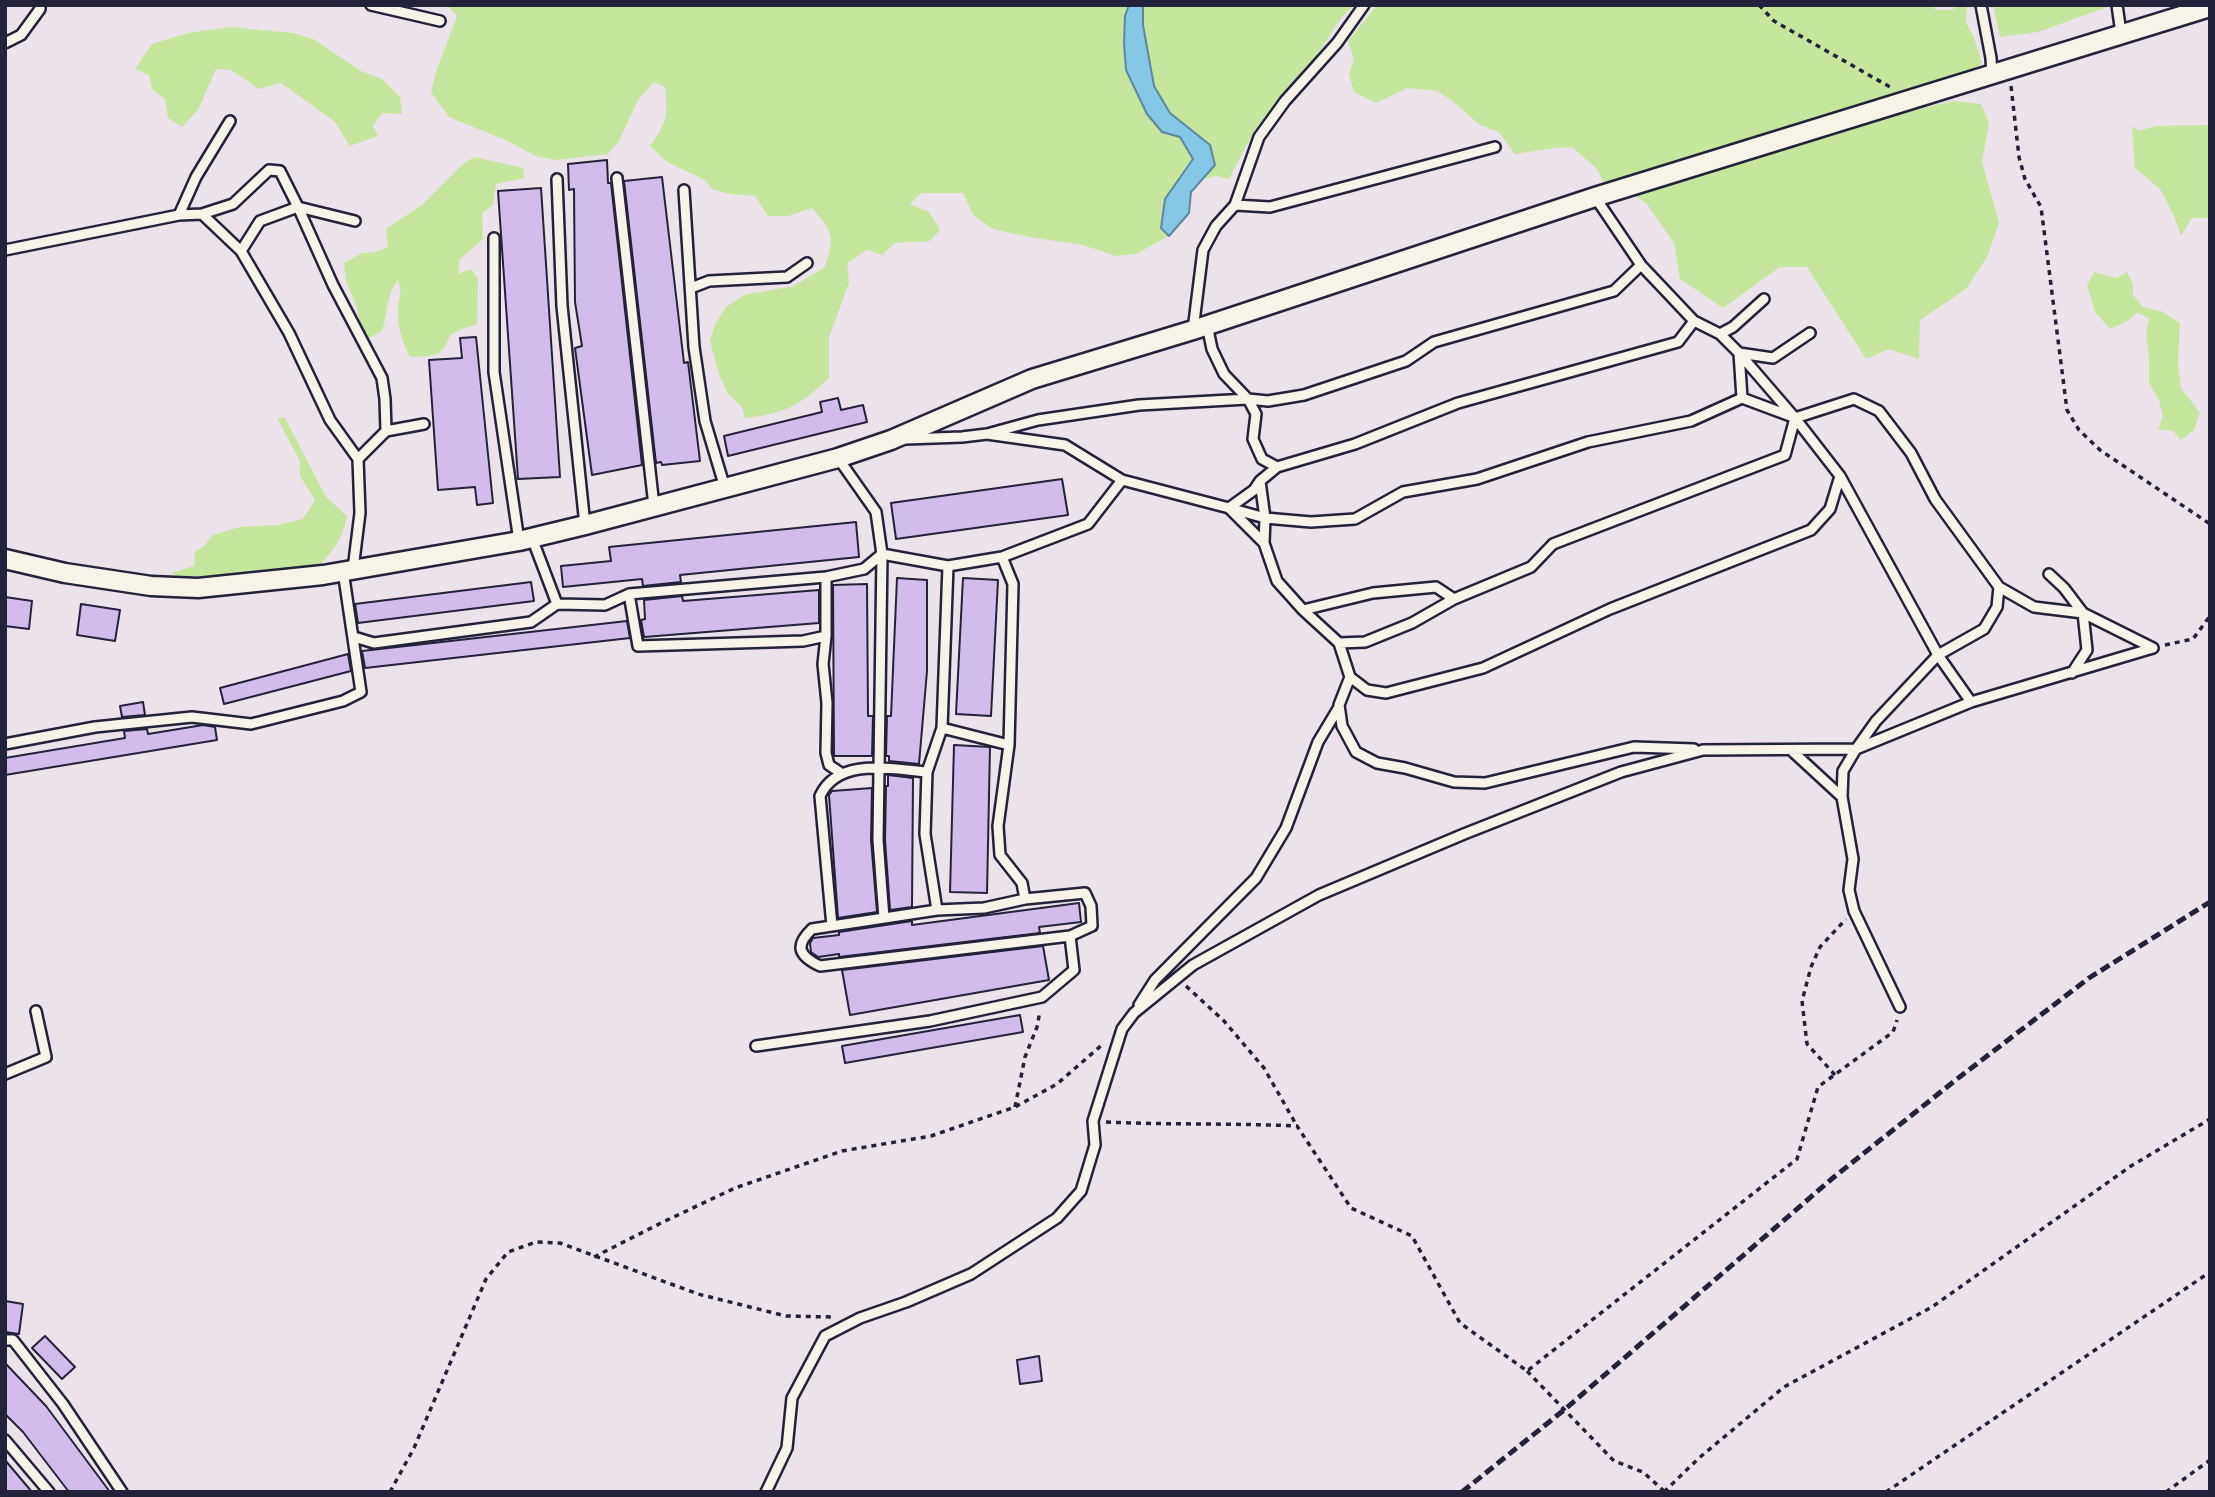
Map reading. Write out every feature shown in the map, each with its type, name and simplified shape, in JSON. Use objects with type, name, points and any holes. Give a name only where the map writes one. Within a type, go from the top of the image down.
[{"type":"street","points":[[5,559],[65,573],[151,586],[198,588],[348,570],[525,539],[585,525],[838,458],[891,440],[1032,379],[1200,327],[1595,197],[2210,7]]},
{"type":"lane","points":[[5,43],[20,35],[40,5]]},
{"type":"lane","points":[[371,5],[440,21]]},
{"type":"lane","points":[[1277,467],[1262,459],[1252,439],[1256,414],[1248,399],[1224,374],[1200,327],[1203,250],[1216,226],[1236,205],[1259,137],[1285,101],[1337,43],[1364,5]]},
{"type":"lane","points":[[1981,5],[1992,76]]},
{"type":"lane","points":[[2116,5],[2120,33]]},
{"type":"lane","points":[[179,215],[196,177],[230,121]]},
{"type":"lane","points":[[1236,205],[1270,207],[1495,147]]},
{"type":"lane","points":[[5,250],[179,215],[202,214],[233,204],[269,170],[280,171],[333,285],[382,378],[386,431]]},
{"type":"lane","points":[[617,178],[654,506]]},
{"type":"lane","points":[[557,179],[562,306],[585,525]]},
{"type":"lane","points":[[684,190],[694,347],[705,421],[725,488]]},
{"type":"lane","points":[[1595,197],[1641,265],[1694,321],[1720,334],[1739,353],[1795,418],[1840,477],[1938,654],[1971,702]]},
{"type":"lane","points":[[241,251],[260,221],[298,207],[355,221]]},
{"type":"lane","points":[[5,744],[95,727],[192,717],[251,724],[344,701],[361,692],[348,570],[360,513],[358,459],[330,420],[289,333],[241,251],[202,214]]},
{"type":"lane","points":[[494,238],[494,372],[525,539],[557,604]]},
{"type":"lane","points":[[691,288],[709,281],[787,278],[807,263]]},
{"type":"lane","points":[[891,440],[986,434],[1038,420],[1139,405],[1248,399],[1268,401],[1304,395],[1406,360],[1434,342],[1614,291],[1641,265]]},
{"type":"lane","points":[[1720,334],[1733,327],[1764,299]]},
{"type":"lane","points":[[1229,508],[1254,490],[1277,467],[1355,444],[1458,403],[1678,342],[1694,321]]},
{"type":"lane","points":[[1739,353],[1773,358],[1810,333]]},
{"type":"lane","points":[[1739,353],[1742,398]]},
{"type":"lane","points":[[986,434],[1065,445],[1122,480],[1265,518],[1311,522],[1355,519],[1402,492],[1477,479],[1588,442],[1691,421],[1742,398],[1795,418],[1854,399],[1879,411],[1911,453],[1936,499],[1999,587],[2034,607],[2083,613],[2153,648]]},
{"type":"lane","points":[[1339,643],[1365,642],[1412,623],[1454,599],[1531,567],[1553,544],[1785,455],[1795,418]]},
{"type":"lane","points":[[358,459],[386,431],[424,424]]},
{"type":"lane","points":[[838,458],[876,512],[882,554],[878,840],[884,918]]},
{"type":"lane","points":[[1261,481],[1265,518],[1264,543],[1277,581],[1303,610],[1339,643],[1350,677],[1367,690],[1386,694],[1483,668],[1610,609],[1811,530],[1830,509],[1840,477]]},
{"type":"lane","points":[[882,554],[948,566],[1002,557],[1088,524],[1122,480]]},
{"type":"lane","points":[[1229,508],[1264,543]]},
{"type":"lane","points":[[354,637],[374,643],[531,622],[557,604],[605,605],[629,594],[826,577],[864,569],[882,554]]},
{"type":"lane","points":[[1002,557],[1013,584],[1009,745],[998,826],[1000,855],[1022,883],[1025,899]]},
{"type":"lane","points":[[937,910],[925,834],[926,772],[942,728],[948,566]]},
{"type":"lane","points":[[2049,573],[2083,613],[2087,650],[2072,673]]},
{"type":"lane","points":[[826,577],[823,664],[827,703],[826,753],[829,765],[841,773]]},
{"type":"lane","points":[[1303,610],[1373,593],[1436,587],[1454,599]]},
{"type":"lane","points":[[1900,1007],[1854,911],[1849,890],[1853,859],[1842,797],[1843,771],[1875,722],[1938,654],[1984,629],[1997,607],[1999,587]]},
{"type":"lane","points":[[629,594],[638,646],[803,641],[826,636]]},
{"type":"lane","points":[[1339,705],[1342,726],[1356,752],[1377,763],[1454,782],[1485,783],[1634,747],[1703,750],[1856,749],[1971,702],[2153,648]]},
{"type":"lane","points":[[766,1492],[787,1448],[792,1398],[825,1336],[860,1318],[971,1274],[1057,1217],[1081,1191],[1095,1145],[1093,1121],[1122,1028],[1155,980],[1256,878],[1286,828],[1318,742],[1339,705],[1350,677]]},
{"type":"lane","points":[[942,728],[1009,745]]},
{"type":"lane","points":[[1134,1013],[1193,965],[1319,895],[1621,772],[1703,750]]},
{"type":"lane","points":[[1791,750],[1842,797]]},
{"type":"lane","points":[[832,926],[820,796],[825,784],[841,773],[867,768],[926,772]]},
{"type":"lane","points":[[1085,893],[1091,906],[1092,926],[1070,936],[820,966],[806,960],[800,949],[802,938],[812,929],[937,910],[984,908],[1025,899],[1085,893]]},
{"type":"lane","points":[[757,1046],[930,1021],[1042,997],[1074,970],[1070,936]]},
{"type":"lane","points":[[5,1074],[47,1057],[36,1011]]},
{"type":"lane","points":[[5,1340],[13,1340],[63,1404],[122,1492]]},
{"type":"lane","points":[[5,1440],[49,1492]]},
{"type":"path","points":[[1759,5],[1774,21],[1911,100]]},
{"type":"path","points":[[2010,70],[2019,157],[2025,179],[2040,207],[2067,410],[2079,430],[2100,450],[2210,524]]},
{"type":"path","points":[[2153,648],[2193,639],[2210,616]]},
{"type":"path","points":[[1835,1075],[1807,1044],[1802,1001],[1811,967],[1820,947],[1854,911]]},
{"type":"path","points":[[1177,977],[1224,1021],[1264,1068],[1297,1126],[1351,1208],[1412,1237],[1460,1323],[1527,1371],[1614,1461],[1643,1472],[1664,1491],[1784,1387],[1932,1307],[2130,1166],[2210,1119]]},
{"type":"path","points":[[1015,1107],[1025,1057],[1037,1027],[1042,997]]},
{"type":"path","points":[[1527,1371],[1797,1160],[1818,1087],[1893,1032],[1900,1007]]},
{"type":"path","points":[[594,1257],[735,1188],[842,1151],[931,1136],[1015,1107],[1057,1084],[1122,1028]]},
{"type":"path","points":[[1093,1121],[1166,1125],[1228,1122],[1297,1126]]},
{"type":"path","points":[[390,1492],[414,1448],[486,1279],[508,1252],[536,1242],[560,1243],[698,1294],[786,1316],[860,1318]]},
{"type":"path","points":[[1886,1492],[2210,1272]]},
{"type":"path","points":[[2166,1492],[2210,1460]]},
{"type":"green space","points":[[447,5],[1129,5],[1125,16],[1126,70],[1147,114],[1180,137],[1193,159],[1181,175],[1161,228],[1169,236],[1136,254],[1116,256],[1083,245],[993,229],[974,216],[963,193],[921,193],[910,204],[929,212],[940,230],[930,241],[895,243],[882,255],[867,250],[847,263],[849,283],[829,337],[829,378],[791,407],[771,414],[745,418],[742,407],[728,394],[719,374],[710,341],[715,324],[726,307],[744,295],[794,286],[825,267],[831,241],[824,223],[812,208],[788,216],[768,216],[755,196],[729,194],[712,189],[705,180],[667,162],[650,146],[663,125],[666,113],[665,87],[654,82],[638,100],[619,141],[608,154],[557,160],[535,156],[510,142],[449,117],[431,92],[457,16]]},
{"type":"green space","points":[[1143,5],[1354,5],[1341,18],[1315,58],[1290,84],[1254,131],[1229,179],[1216,176],[1203,179],[1215,165],[1173,118],[1154,86],[1146,48],[1141,9]]},
{"type":"green space","points":[[1377,5],[1931,5],[1936,10],[1952,10],[1959,5],[1967,5],[1966,22],[1982,63],[1970,73],[1605,185],[1597,169],[1572,147],[1515,154],[1499,132],[1480,125],[1437,91],[1407,88],[1376,103],[1354,92],[1349,74],[1354,59],[1348,41]]},
{"type":"green space","points":[[1993,5],[2113,5],[2038,32],[2000,37]]},
{"type":"green space","points":[[230,27],[293,33],[313,39],[361,71],[382,79],[400,97],[402,114],[382,113],[373,126],[378,136],[350,146],[335,122],[281,83],[259,89],[231,70],[216,69],[198,110],[182,127],[168,118],[165,99],[152,89],[149,75],[135,69],[152,44],[188,33]]},
{"type":"green space","points":[[1954,101],[1981,104],[1989,123],[1982,162],[1999,223],[1987,257],[1966,289],[1920,320],[1919,359],[1889,349],[1866,359],[1807,267],[1780,267],[1723,308],[1680,279],[1674,243],[1647,204],[1634,195],[1687,175],[1777,148]]},
{"type":"green space","points":[[2210,125],[2210,218],[2192,218],[2181,236],[2160,189],[2135,168],[2132,126],[2139,131],[2156,126]]},
{"type":"green space","points":[[474,157],[523,168],[524,178],[496,184],[493,205],[482,213],[483,239],[460,259],[458,274],[471,269],[478,279],[477,325],[450,335],[444,348],[436,354],[410,357],[399,327],[398,280],[389,298],[382,331],[369,338],[361,330],[357,308],[346,281],[344,263],[362,253],[376,252],[388,247],[386,229],[422,205],[462,165]]},
{"type":"green space","points":[[2095,272],[2116,278],[2127,272],[2133,284],[2133,295],[2143,307],[2161,311],[2180,323],[2178,365],[2181,388],[2200,413],[2194,430],[2181,440],[2173,431],[2158,429],[2163,416],[2159,400],[2149,383],[2146,334],[2149,318],[2137,313],[2110,329],[2095,312],[2087,285]]},
{"type":"green space","points":[[277,418],[285,418],[326,497],[347,516],[337,544],[318,567],[182,578],[171,573],[194,566],[195,552],[213,535],[240,527],[277,525],[303,519],[315,500],[300,476],[300,461]]},
{"type":"water","points":[[1129,5],[1143,5],[1143,25],[1154,86],[1170,113],[1210,145],[1215,165],[1191,192],[1189,213],[1169,236],[1161,228],[1165,199],[1193,159],[1180,137],[1162,132],[1147,114],[1126,70],[1125,16]]},
{"type":"building","points":[[607,160],[642,465],[592,475],[575,348],[582,346],[575,302],[574,189],[569,190],[568,164]]},
{"type":"building","points":[[662,177],[684,363],[688,362],[700,461],[662,465],[661,462],[656,463],[624,181]]},
{"type":"building","points":[[541,188],[560,477],[518,479],[498,191]]},
{"type":"building","points":[[476,337],[493,503],[477,505],[475,487],[438,490],[429,360],[462,358],[460,338]]},
{"type":"building","points":[[838,398],[841,410],[863,405],[867,422],[728,456],[724,436],[822,412],[820,402]]},
{"type":"building","points":[[1062,479],[1068,515],[896,539],[891,503]]},
{"type":"building","points":[[856,522],[859,557],[680,575],[681,582],[643,586],[642,579],[563,587],[561,566],[611,561],[609,547]]},
{"type":"building","points":[[897,578],[927,580],[927,671],[919,764],[889,761],[889,756],[886,756],[887,716],[891,716]]},
{"type":"building","points":[[963,578],[998,580],[991,716],[956,714]]},
{"type":"building","points":[[531,582],[534,601],[358,623],[355,604]]},
{"type":"building","points":[[867,584],[868,716],[873,716],[872,756],[834,756],[833,585]]},
{"type":"building","points":[[819,590],[819,623],[644,637],[641,620],[645,619],[644,600],[682,596],[683,601]]},
{"type":"building","points":[[5,597],[32,601],[29,629],[5,626]]},
{"type":"building","points":[[81,604],[120,610],[115,641],[77,635]]},
{"type":"building","points":[[627,621],[630,638],[365,668],[362,651]]},
{"type":"building","points":[[348,654],[351,671],[224,704],[220,688]]},
{"type":"building","points":[[143,702],[145,715],[122,717],[120,706]]},
{"type":"building","points":[[203,725],[215,727],[217,740],[5,775],[5,758],[125,738],[124,731],[147,729],[148,734]]},
{"type":"building","points":[[954,745],[990,747],[987,893],[950,892]]},
{"type":"building","points":[[888,775],[913,778],[912,907],[890,910],[885,840]]},
{"type":"building","points":[[872,788],[871,840],[877,912],[838,918],[829,795],[832,791]]},
{"type":"building","points":[[1079,903],[1081,922],[1039,927],[1040,933],[839,957],[839,954],[818,957],[811,952],[810,943],[813,938],[839,935],[839,932],[912,921],[912,925]]},
{"type":"building","points":[[1043,946],[1049,980],[850,1015],[842,970]]},
{"type":"building","points":[[1020,1015],[1023,1032],[845,1063],[842,1046]]},
{"type":"building","points":[[5,1301],[23,1304],[19,1334],[5,1332]]},
{"type":"building","points":[[45,1336],[75,1367],[62,1379],[32,1348]]},
{"type":"building","points":[[1039,1356],[1042,1381],[1020,1384],[1017,1360]]},
{"type":"building","points":[[5,1363],[46,1406],[110,1492],[69,1492],[23,1432],[5,1414]]},
{"type":"building","points":[[5,1460],[32,1492],[5,1492]]},
{"type":"railway","points":[[1462,1492],[1564,1410],[1834,1177],[1957,1079],[2089,978],[2210,902]]}]
